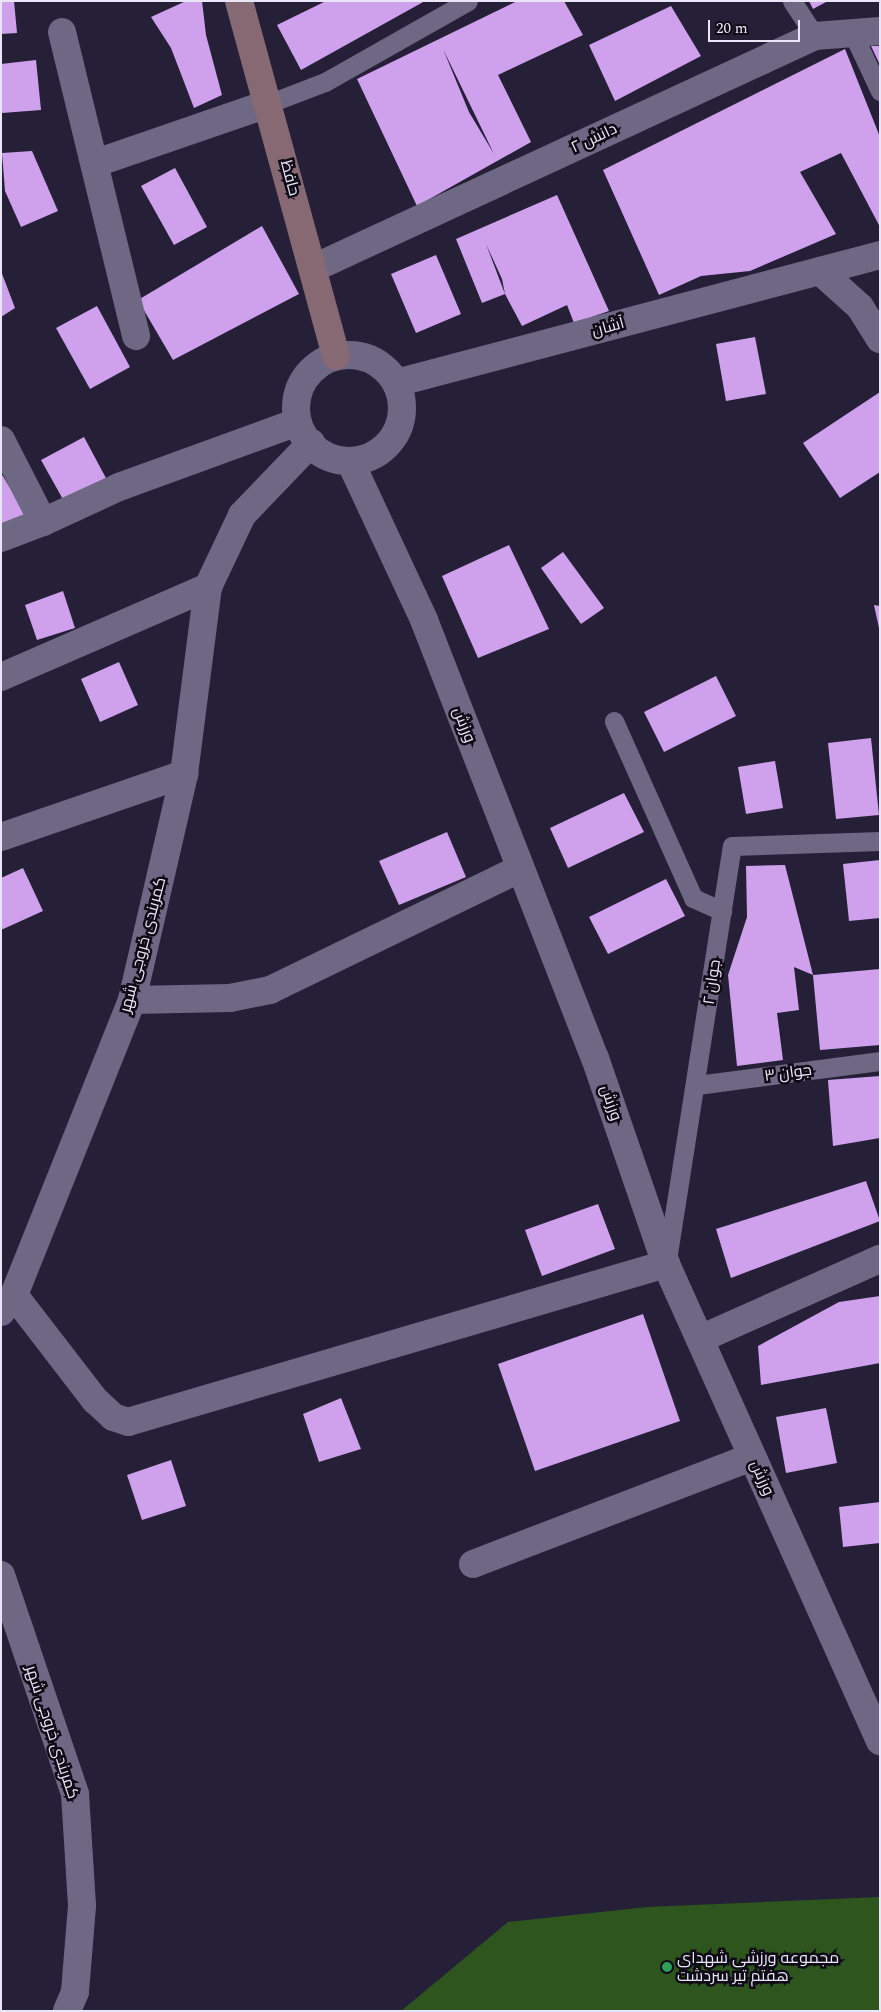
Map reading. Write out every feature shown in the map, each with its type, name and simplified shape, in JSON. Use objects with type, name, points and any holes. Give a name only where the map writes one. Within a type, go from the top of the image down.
[{"type":"main road","name":"حافظ","points":[[238,1],[270,103],[336,356]]},
{"type":"street","name":"دانش ۲","points":[[314,268],[815,36],[880,31]]},
{"type":"street","points":[[62,32],[96,163],[136,336]]},
{"type":"street","points":[[96,163],[270,103]]},
{"type":"street","name":"آشان","points":[[396,383],[880,255]]},
{"type":"street","points":[[820,271],[860,307],[880,339]]},
{"type":"street","points":[[336,356],[370,359],[396,383],[402,400],[395,435],[383,448],[350,461],[332,457],[304,432],[300,388],[308,374],[336,356]]},
{"type":"street","points":[[1,538],[43,522],[119,487],[304,432]]},
{"type":"street","name":"کمربندی خروجی شهر","points":[[8,1304],[132,1000],[184,774],[208,587],[242,515],[304,432]]},
{"type":"street","points":[[1,440],[43,522]]},
{"type":"street","name":"ورزش","points":[[350,461],[424,620],[519,869],[595,1058],[666,1264],[880,1741]]},
{"type":"street","points":[[1,677],[208,587]]},
{"type":"street","points":[[1,837],[184,774]]},
{"type":"street","points":[[132,1000],[230,998],[270,990],[519,869]]},
{"type":"street","points":[[700,1339],[880,1260]]},
{"type":"street","points":[[8,1304],[95,1400],[113,1417],[128,1422],[666,1264]]},
{"type":"street","points":[[473,1564],[752,1457]]},
{"type":"street","name":"کمربندی خروجی شهر","points":[[1,1576],[75,1794],[82,1906],[75,1992],[66,2011]]},
{"type":"lane","points":[[270,103],[325,82],[468,1]]},
{"type":"lane","points":[[792,1],[815,36]]},
{"type":"lane","points":[[853,34],[880,91]]},
{"type":"lane","points":[[614,720],[694,898],[722,911]]},
{"type":"lane","name":"جوان ۲","points":[[666,1264],[697,1085],[732,846],[880,841]]},
{"type":"lane","name":"جوان ۳","points":[[697,1085],[880,1061]]},
{"type":"green space","name":"مجموعه ورزشی شهدای هفتم تیر سردشت","points":[[880,1897],[880,2011],[401,2011],[508,1922],[647,1907]]},
{"type":"building","points":[[1,1],[14,1],[17,33],[1,34]]},
{"type":"building","points":[[186,1],[202,1],[206,35],[222,95],[194,108],[171,48],[151,17]]},
{"type":"building","points":[[326,1],[425,1],[301,70],[277,25]]},
{"type":"building","points":[[517,1],[564,1],[583,35],[498,75],[531,142],[417,206],[357,79]],"holes":[[[443,49],[494,154],[469,112]]]},
{"type":"building","points":[[809,1],[828,1],[813,9]]},
{"type":"building","points":[[671,6],[701,56],[615,101],[589,45]]},
{"type":"building","points":[[871,46],[880,46],[880,65]]},
{"type":"building","points":[[845,49],[880,137],[880,227],[841,153],[800,172],[836,234],[750,271],[701,276],[659,295],[603,170]]},
{"type":"building","points":[[36,60],[41,110],[2,113],[1,64]]},
{"type":"building","points":[[32,151],[58,211],[21,227],[5,191],[2,153]]},
{"type":"building","points":[[175,168],[207,227],[174,245],[141,186]]},
{"type":"building","points":[[557,195],[609,311],[574,323],[567,305],[522,326],[505,294],[482,303],[456,239]],"holes":[[[486,244],[502,279],[505,294]]]},
{"type":"building","points":[[262,226],[299,294],[173,360],[138,300]]},
{"type":"building","points":[[436,255],[461,314],[416,333],[391,274]]},
{"type":"building","points":[[1,271],[15,308],[1,317]]},
{"type":"building","points":[[97,306],[130,367],[90,389],[56,328]]},
{"type":"building","points":[[755,337],[766,394],[726,401],[716,344]]},
{"type":"building","points":[[880,392],[880,472],[840,498],[803,443]]},
{"type":"building","points":[[84,437],[107,480],[65,503],[41,460]]},
{"type":"building","points":[[1,473],[27,516],[1,524]]},
{"type":"building","points":[[509,545],[549,629],[478,658],[442,576]]},
{"type":"building","points":[[563,552],[604,608],[581,624],[541,568]]},
{"type":"building","points":[[63,591],[75,628],[37,640],[25,605]]},
{"type":"building","points":[[874,605],[880,606],[880,628],[879,628]]},
{"type":"building","points":[[119,662],[138,705],[100,722],[81,679]]},
{"type":"building","points":[[716,676],[736,716],[664,752],[644,712]]},
{"type":"building","points":[[871,738],[879,815],[836,819],[828,743]]},
{"type":"building","points":[[775,761],[783,808],[746,814],[738,767]]},
{"type":"building","points":[[624,793],[644,832],[568,868],[550,828]]},
{"type":"building","points":[[447,832],[466,877],[399,905],[379,861]]},
{"type":"building","points":[[880,860],[880,918],[849,921],[843,864]]},
{"type":"building","points":[[785,865],[813,975],[794,967],[799,1010],[777,1013],[783,1060],[737,1066],[728,975],[747,917],[746,866]]},
{"type":"building","points":[[23,868],[43,911],[1,930],[1,878]]},
{"type":"building","points":[[666,879],[685,916],[608,954],[589,917]]},
{"type":"building","points":[[880,969],[880,1045],[820,1050],[813,975]]},
{"type":"building","points":[[880,1076],[880,1138],[833,1146],[828,1080]]},
{"type":"building","points":[[866,1181],[880,1221],[731,1278],[716,1229]]},
{"type":"building","points":[[598,1204],[615,1249],[542,1276],[525,1230]]},
{"type":"building","points":[[880,1296],[880,1363],[761,1385],[758,1346],[839,1302]]},
{"type":"building","points":[[643,1314],[680,1421],[535,1471],[498,1364]]},
{"type":"building","points":[[341,1398],[361,1449],[319,1462],[303,1414]]},
{"type":"building","points":[[826,1408],[837,1463],[786,1473],[776,1417]]},
{"type":"building","points":[[171,1460],[186,1506],[142,1520],[127,1475]]},
{"type":"building","points":[[880,1502],[880,1543],[843,1547],[839,1507]]},
{"type":"place","name":"مجموعه ورزشی شهدای هفتم تیر سردشت","points":[[667,1967]]}]
